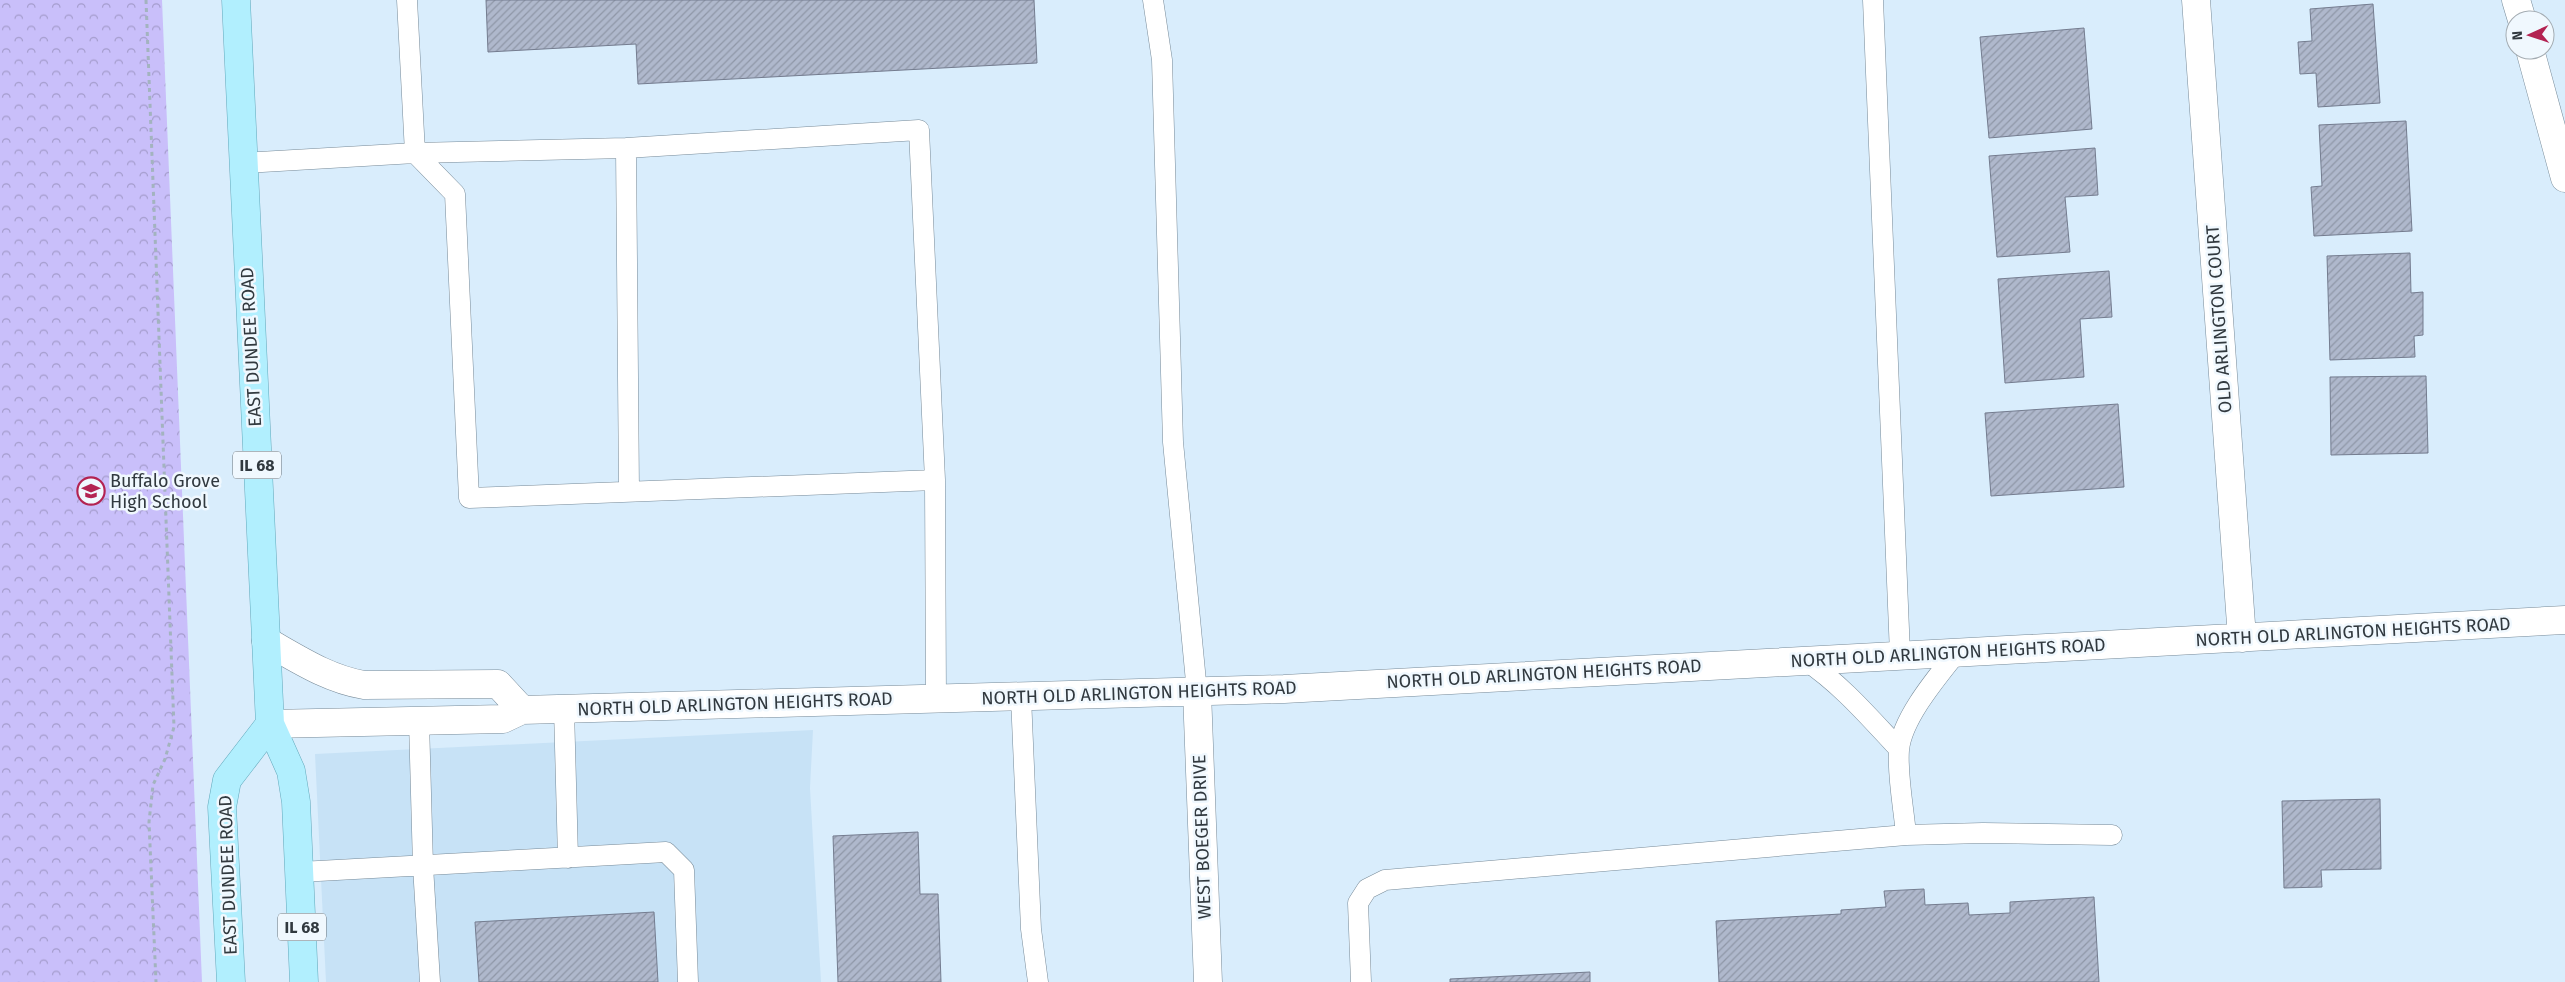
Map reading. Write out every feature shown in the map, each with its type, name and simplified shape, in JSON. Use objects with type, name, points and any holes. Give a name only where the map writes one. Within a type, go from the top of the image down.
[{"type":"main road","name":"EAST DUNDEE ROAD","points":[[236,0],[270,724],[291,771],[296,802],[304,982]]},
{"type":"main road","name":"EAST DUNDEE ROAD","points":[[231,982],[222,807],[227,780],[270,724]]},
{"type":"street","name":"OLD ARLINGTON COURT","points":[[2196,0],[2242,638]]},
{"type":"street","points":[[2533,60],[2565,178]]},
{"type":"street","name":"NORTH OLD ARLINGTON HEIGHTS ROAD","points":[[270,724],[503,719],[522,710],[1197,692],[2565,620]]},
{"type":"street","points":[[266,641],[307,664],[346,682],[364,685],[498,684],[522,710]]},
{"type":"street","name":"WEST BOEGER DRIVE","points":[[1197,692],[1208,982]]},
{"type":"lane","points":[[408,0],[415,153],[455,194],[469,498],[935,480]]},
{"type":"lane","points":[[1153,0],[1162,60],[1173,442],[1197,692]]},
{"type":"lane","points":[[1873,0],[1900,654]]},
{"type":"lane","points":[[243,163],[415,153],[626,148],[919,130],[935,480],[936,699]]},
{"type":"lane","points":[[626,148],[629,491]]},
{"type":"lane","points":[[1906,835],[1899,749],[1909,722],[1926,691],[1957,652]]},
{"type":"lane","points":[[1805,660],[1836,683],[1899,749]]},
{"type":"lane","points":[[1021,697],[1031,929],[1038,982]]},
{"type":"lane","points":[[564,709],[568,858]]},
{"type":"lane","points":[[419,721],[423,866],[430,982]]},
{"type":"lane","points":[[1361,982],[1358,903],[1367,889],[1385,880],[1906,835],[1983,833],[2112,835]]},
{"type":"lane","points":[[300,872],[666,852],[684,870],[688,982]]},
{"type":"path","points":[[146,0],[174,727],[165,759],[153,785],[149,822],[156,982]]},
{"type":"shaded area","points":[[813,730],[810,788],[821,982],[326,982],[315,754]]},
{"type":"green space","name":"Buffalo Grove High School","points":[[0,0],[162,0],[202,982],[0,982]]},
{"type":"building","points":[[486,0],[1034,0],[1037,63],[638,84],[636,44],[488,52]]},
{"type":"building","points":[[2373,4],[2380,103],[2318,107],[2316,73],[2300,74],[2298,42],[2312,41],[2310,9]]},
{"type":"building","points":[[2084,28],[2092,129],[1989,138],[1980,37]]},
{"type":"building","points":[[2406,121],[2412,231],[2314,236],[2311,187],[2322,186],[2319,125]]},
{"type":"building","points":[[2095,148],[2098,195],[2065,197],[2070,252],[1997,257],[1989,156]]},
{"type":"building","points":[[2410,253],[2411,293],[2423,292],[2423,335],[2414,336],[2415,357],[2330,360],[2327,256]]},
{"type":"building","points":[[2109,271],[2112,317],[2080,319],[2084,377],[2005,383],[1998,279]]},
{"type":"building","points":[[2426,376],[2428,453],[2331,455],[2330,377]]},
{"type":"building","points":[[2118,404],[2124,487],[1991,496],[1985,413]]},
{"type":"building","points":[[2380,799],[2381,869],[2321,870],[2322,887],[2284,888],[2282,801]]},
{"type":"building","points":[[918,832],[920,894],[938,894],[941,982],[838,982],[833,836]]},
{"type":"building","points":[[1924,889],[1925,905],[1968,903],[1969,915],[2010,913],[2010,902],[2094,897],[2099,982],[1719,982],[1716,921],[1841,914],[1841,910],[1886,907],[1884,891]]},
{"type":"building","points":[[654,912],[658,982],[479,982],[475,922]]},
{"type":"building","points":[[1590,972],[1590,982],[1450,982],[1450,979]]},
{"type":"place","name":"Buffalo Grove High School","points":[[91,491]]}]
